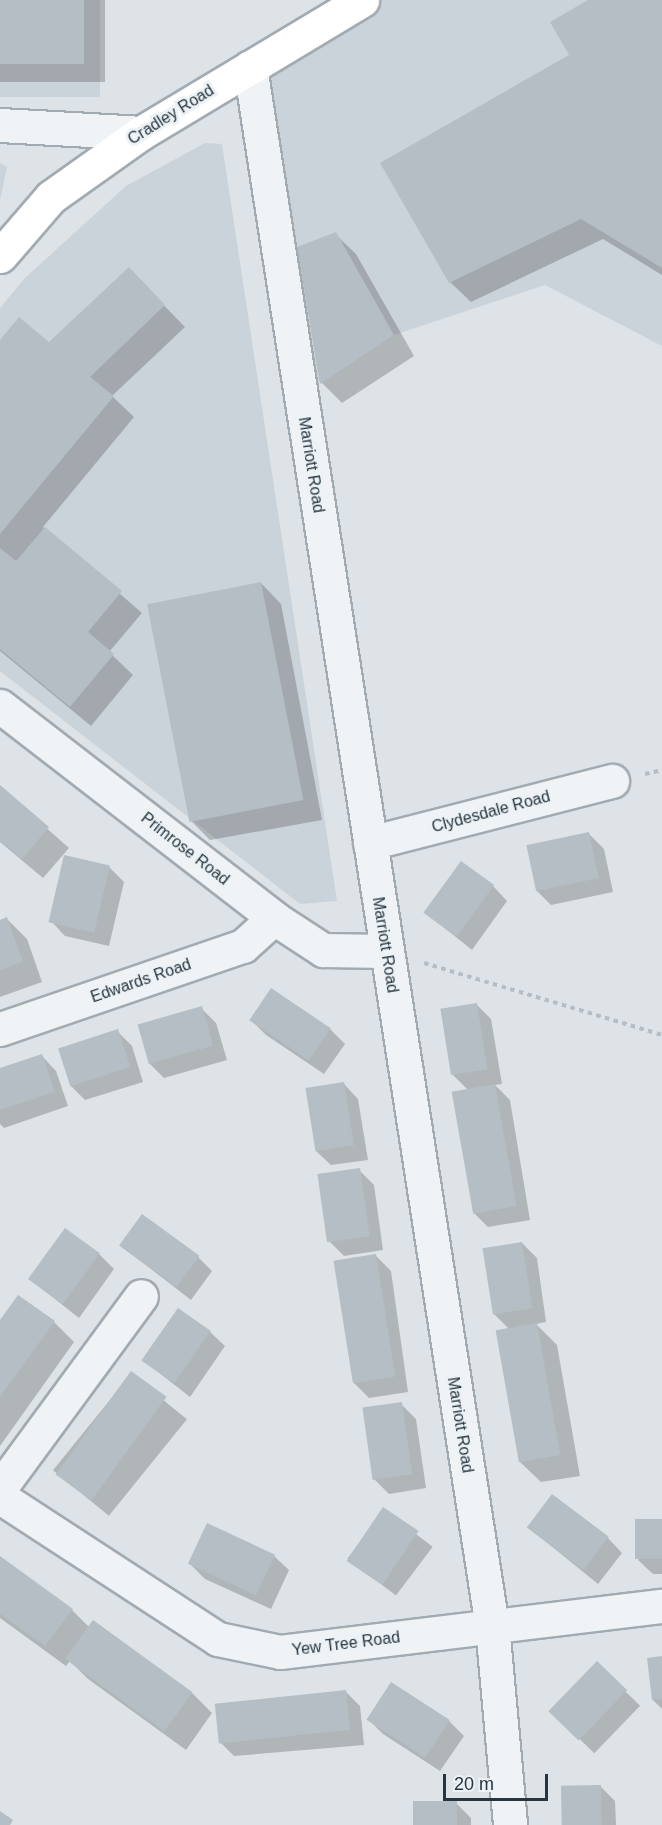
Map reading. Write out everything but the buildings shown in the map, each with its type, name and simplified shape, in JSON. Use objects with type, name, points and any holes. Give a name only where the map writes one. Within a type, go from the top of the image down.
[{"type":"main road","name":"Cradley Road","points":[[0,256],[51,197],[141,133],[362,0]]},
{"type":"street","name":"Marriott Road","points":[[250,67],[492,1626],[510,1825]]},
{"type":"street","points":[[0,125],[141,133]]},
{"type":"street","name":"Primrose Road","points":[[0,706],[274,918],[323,950],[386,951]]},
{"type":"street","name":"Clydesdale Road","points":[[370,843],[612,781]]},
{"type":"street","name":"Edwards Road","points":[[0,1029],[243,946],[274,918]]},
{"type":"street","points":[[0,1488],[141,1296]]},
{"type":"street","name":"Yew Tree Road","points":[[0,1497],[218,1639],[280,1652],[662,1606]]},
{"type":"path","points":[[386,951],[662,1035]]},
{"type":"shaded area","points":[[0,0],[100,0],[100,97],[0,97]]},
{"type":"shaded area","points":[[362,0],[662,0],[662,346],[545,285],[394,335],[300,394],[250,67]]},
{"type":"shaded area","points":[[205,143],[222,144],[337,901],[300,904],[0,671],[0,308],[25,278],[126,186]]},
{"type":"shaded area","points":[[0,163],[7,167],[0,200]]}]
